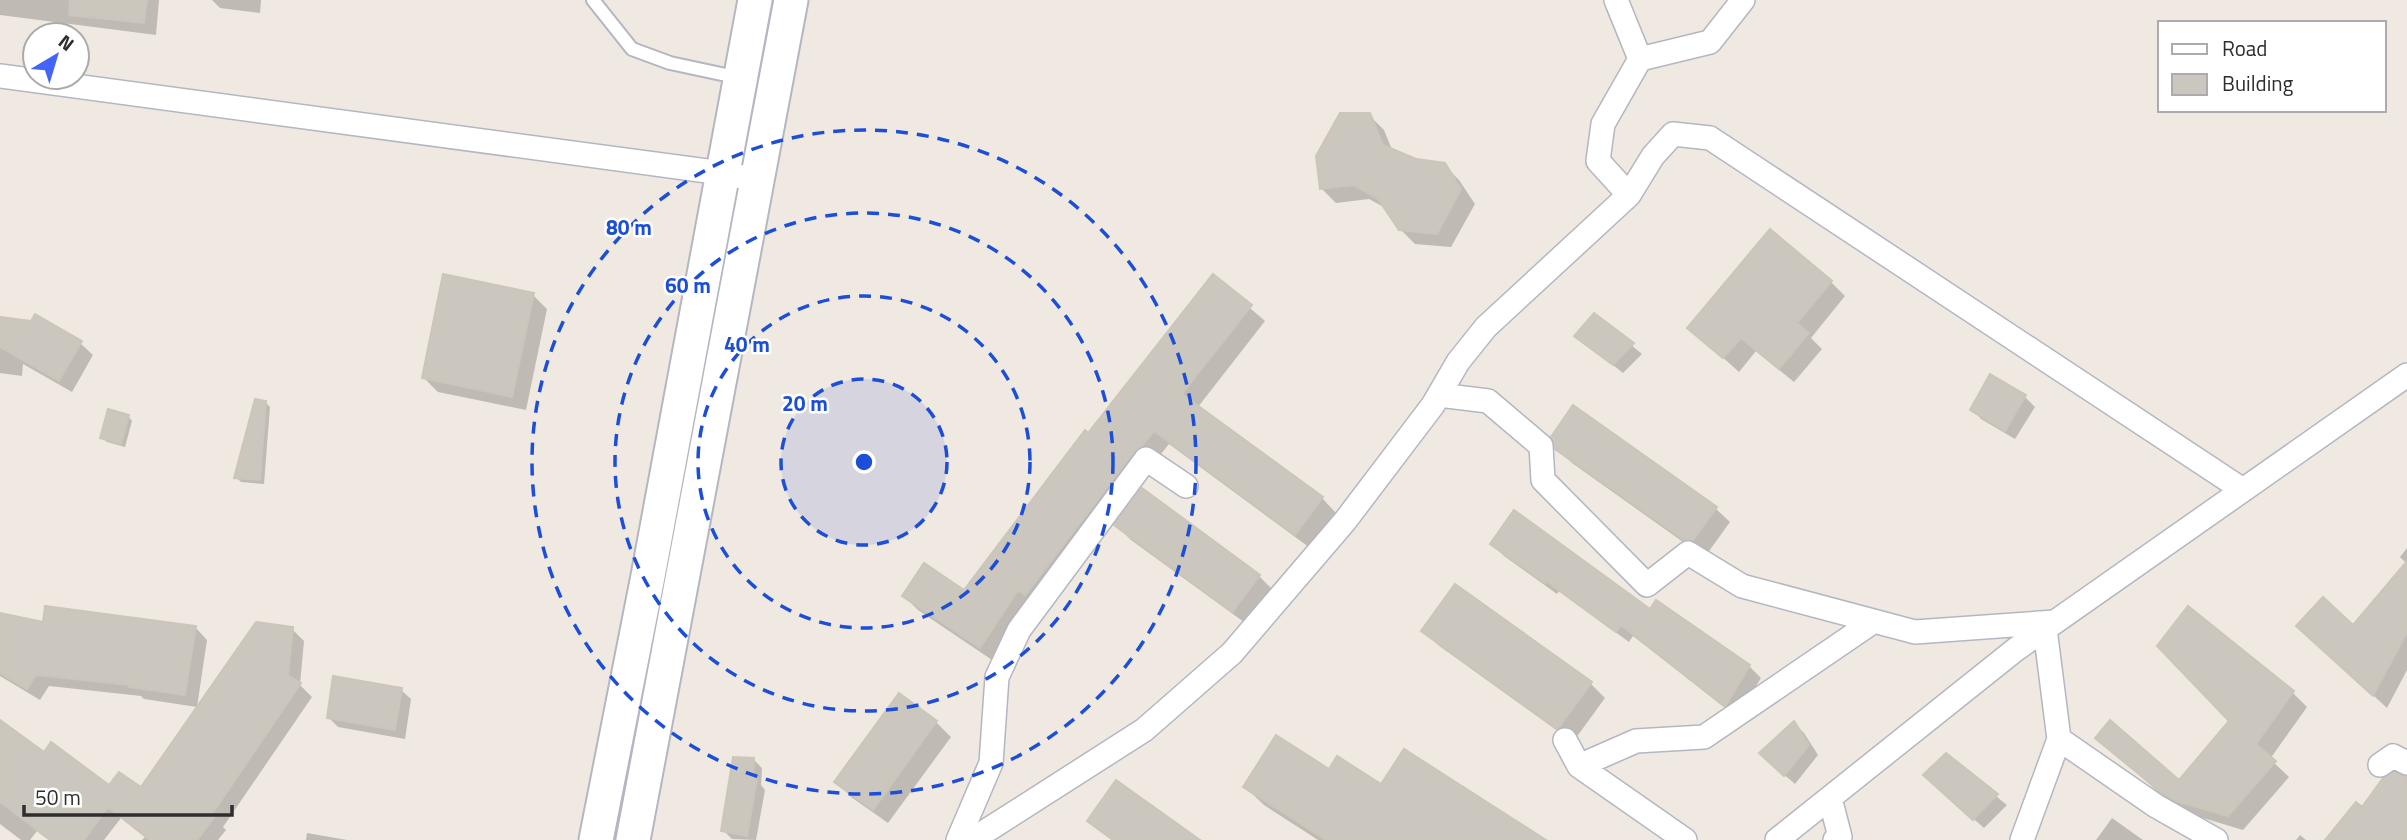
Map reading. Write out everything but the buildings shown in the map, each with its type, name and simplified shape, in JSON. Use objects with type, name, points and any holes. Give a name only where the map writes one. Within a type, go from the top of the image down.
[{"type":"main road","points":[[596,840],[755,0]]},
{"type":"main road","points":[[633,840],[791,0]]},
{"type":"street","points":[[1616,0],[1640,59]]},
{"type":"street","points":[[1629,195],[1598,161],[1603,124],[1640,59],[1710,42],[1743,0]]},
{"type":"street","points":[[0,76],[758,180]]},
{"type":"street","points":[[972,840],[1144,730],[1231,653],[1345,521],[1486,327],[1629,195],[1653,156],[1673,134],[1710,138],[2244,489]]},
{"type":"street","points":[[1777,840],[2015,650],[2407,375]]},
{"type":"street","points":[[1439,395],[1488,401],[1541,446],[1543,480],[1647,585],[1688,553],[1742,586],[1915,632],[2050,625]]},
{"type":"street","points":[[958,840],[991,763],[997,677],[1019,630],[1146,459],[1186,486]]},
{"type":"street","points":[[1579,766],[1636,741],[1704,737],[1874,621]]},
{"type":"street","points":[[2022,840],[2059,739],[2050,625]]},
{"type":"street","points":[[2059,739],[2156,806],[2216,840]]},
{"type":"street","points":[[1565,740],[1579,766],[1685,840]]},
{"type":"street","points":[[2381,765],[2393,756],[2407,763]]},
{"type":"street","points":[[1830,798],[1840,837],[1835,840]]},
{"type":"lane","points":[[593,0],[632,49],[670,63],[740,78]]}]
